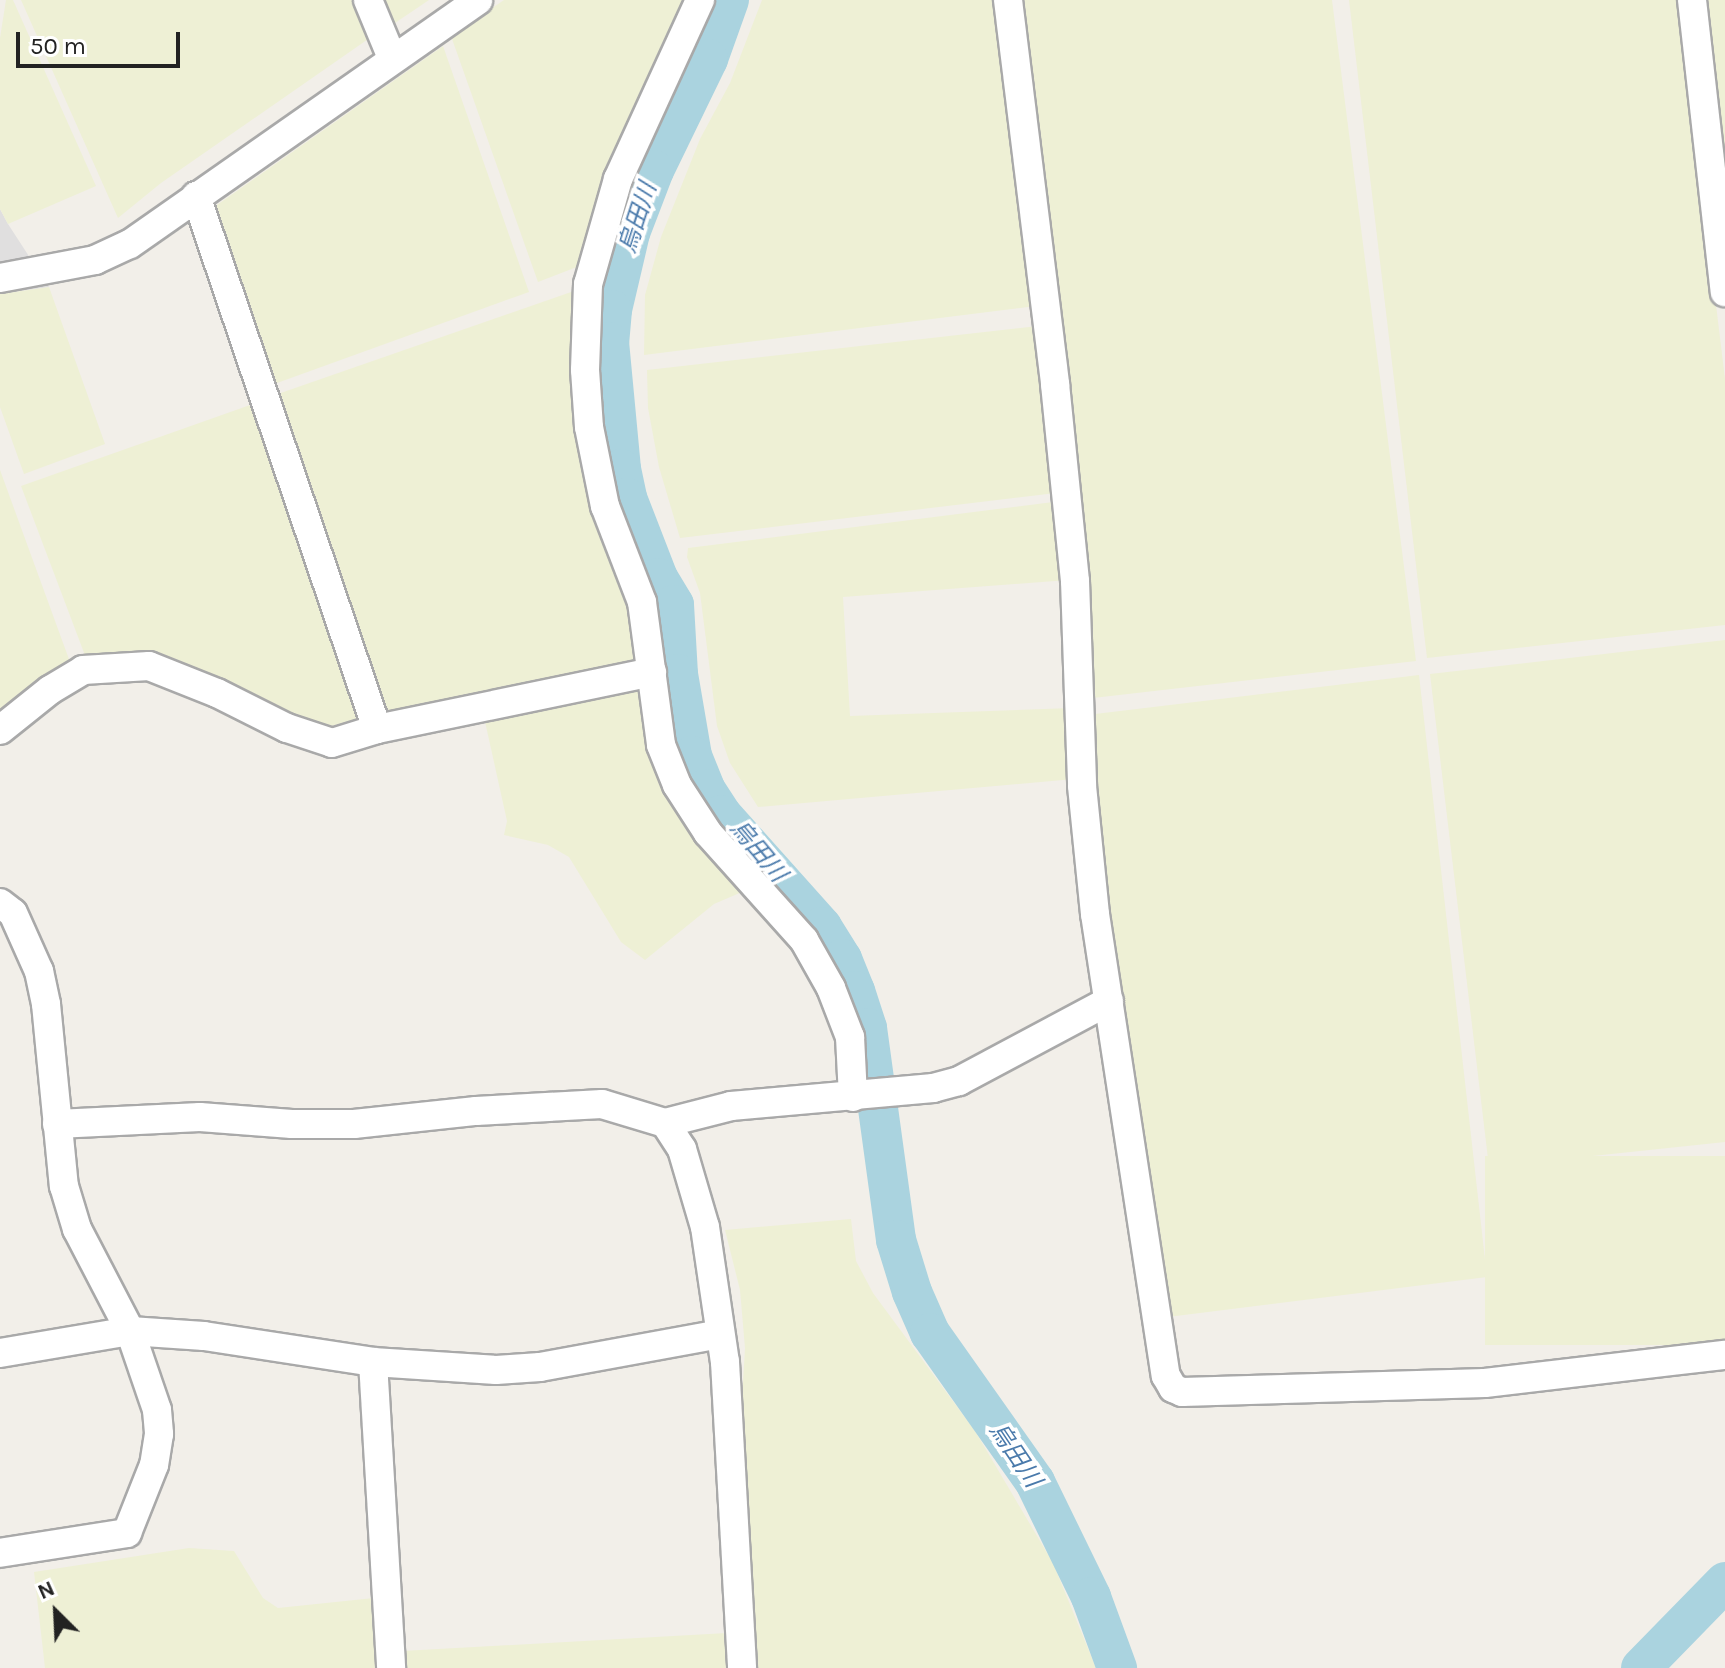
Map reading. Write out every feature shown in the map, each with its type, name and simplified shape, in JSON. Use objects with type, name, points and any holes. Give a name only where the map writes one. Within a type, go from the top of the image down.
[{"type":"street","points":[[368,0],[392,58]]},
{"type":"street","points":[[0,278],[95,260],[130,244],[478,0]]},
{"type":"street","points":[[700,0],[618,179],[588,284],[585,370],[589,427],[605,506],[642,602],[661,745],[677,785],[708,833],[804,940],[831,988],[850,1037],[859,1097]]},
{"type":"street","points":[[1008,0],[1055,384],[1075,581],[1082,786],[1109,1001],[1166,1376],[1173,1388],[1182,1392],[1485,1383],[1725,1355]]},
{"type":"street","points":[[1692,0],[1725,292]]},
{"type":"street","points":[[196,196],[377,729]]},
{"type":"street","points":[[0,730],[50,690],[83,670],[149,666],[287,728],[332,743],[377,729],[652,672]]},
{"type":"street","points":[[0,903],[13,913],[39,971],[46,1004],[64,1186],[77,1229],[130,1331],[157,1410],[159,1434],[154,1465],[127,1533],[0,1553]]},
{"type":"street","points":[[57,1124],[200,1117],[354,1124],[476,1111],[602,1104],[665,1123],[731,1106],[859,1097],[959,1081],[1109,1001]]},
{"type":"street","points":[[665,1123],[682,1149],[705,1227],[725,1362],[742,1668]]},
{"type":"street","points":[[0,1353],[130,1331],[204,1336],[373,1362],[496,1370],[540,1367],[719,1334]]},
{"type":"street","points":[[373,1362],[391,1668]]},
{"type":"shaded area","points":[[0,209],[8,224],[49,287],[0,294]]},
{"type":"green space","points":[[6,0],[13,0],[96,186],[8,224],[0,209],[0,38]]},
{"type":"green space","points":[[21,0],[359,0],[374,35],[161,183],[118,218]]},
{"type":"green space","points":[[381,0],[429,0],[392,25]]},
{"type":"green space","points":[[504,0],[692,0],[582,265],[538,282],[451,36]]},
{"type":"green space","points":[[762,0],[996,0],[1036,306],[644,355],[645,295],[661,237],[700,139],[730,83]]},
{"type":"green space","points":[[1023,0],[1332,0],[1416,661],[1093,698],[1066,388]]},
{"type":"green space","points":[[1349,0],[1679,0],[1725,379],[1725,625],[1427,658]]},
{"type":"green space","points":[[1702,0],[1725,0],[1725,201]]},
{"type":"green space","points":[[443,46],[529,292],[266,387],[207,212]]},
{"type":"green space","points":[[49,287],[105,444],[24,474],[0,407],[0,294]]},
{"type":"green space","points":[[577,290],[644,666],[388,720],[275,395]]},
{"type":"green space","points":[[1038,326],[1056,493],[680,538],[659,467],[648,408],[647,370]]},
{"type":"green space","points":[[253,404],[363,717],[324,728],[298,720],[176,659],[151,652],[86,658],[21,486]]},
{"type":"green space","points":[[0,470],[70,662],[0,719]]},
{"type":"green space","points":[[1061,501],[1068,580],[843,597],[850,716],[1072,708],[1074,779],[758,807],[730,763],[717,726],[700,593],[687,557],[688,548]]},
{"type":"green space","points":[[1725,640],[1725,1142],[1489,1167],[1430,674]]},
{"type":"green space","points":[[1419,675],[1487,1277],[1168,1317],[1104,892],[1088,719],[1095,714]]},
{"type":"green space","points":[[634,690],[645,692],[693,831],[742,892],[714,904],[645,960],[621,942],[569,857],[548,845],[504,835],[507,821],[484,717]]},
{"type":"green space","points":[[1485,1156],[1725,1156],[1725,1345],[1485,1345]]},
{"type":"green space","points":[[851,1219],[856,1261],[873,1293],[975,1431],[1053,1563],[1096,1668],[755,1668],[742,1400],[745,1348],[740,1290],[725,1230]]},
{"type":"green space","points":[[189,1548],[234,1551],[263,1598],[278,1608],[374,1598],[378,1668],[45,1668],[34,1572]]},
{"type":"green space","points":[[727,1633],[729,1668],[402,1668],[402,1651]]},
{"type":"waterway","name":"烏田川","points":[[729,0],[708,59],[654,170],[630,233],[612,310],[609,342],[621,469],[627,498],[658,578],[674,605],[678,674],[692,756],[705,789],[722,815],[822,927],[842,959],[855,991],[867,1028],[896,1240],[912,1292],[930,1333],[1035,1482],[1091,1597],[1117,1668]]},
{"type":"waterway","points":[[1641,1668],[1725,1582]]}]
